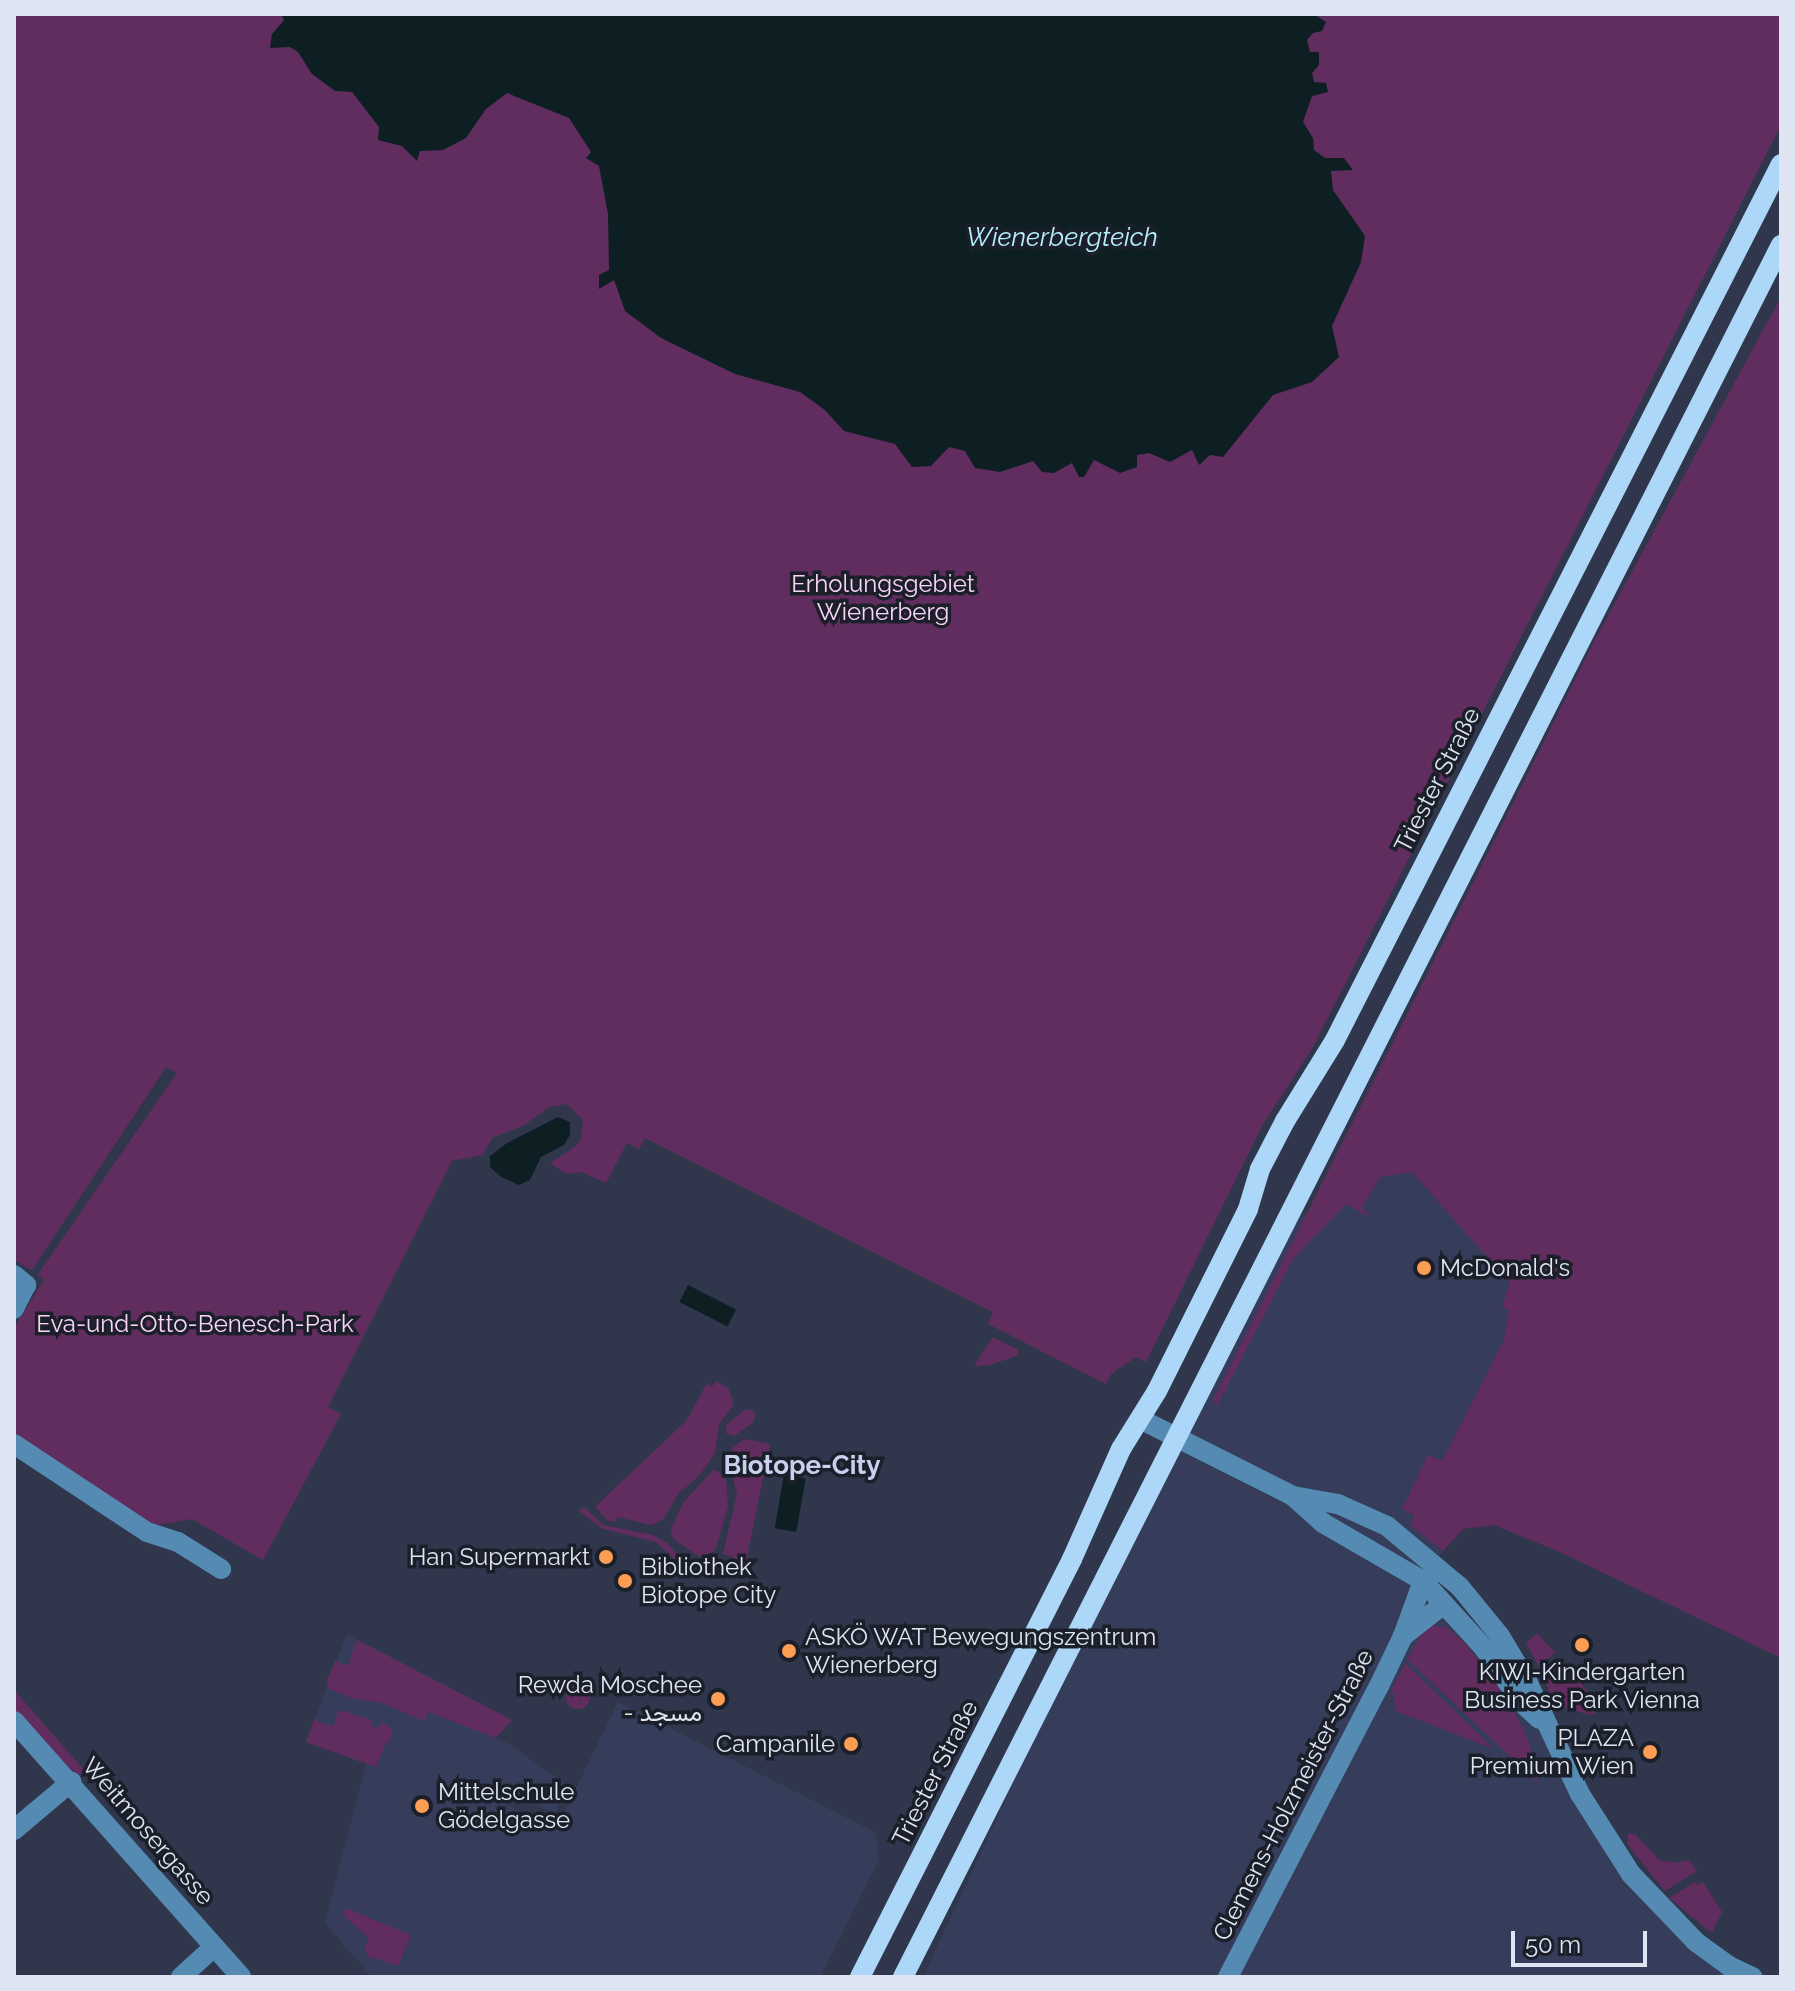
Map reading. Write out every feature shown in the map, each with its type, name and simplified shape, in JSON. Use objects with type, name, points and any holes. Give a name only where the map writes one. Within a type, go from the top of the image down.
[{"type":"main road","name":"Triester Straße","points":[[860,1977],[1072,1559],[1121,1449],[1140,1419],[1248,1209],[1260,1169],[1285,1121],[1335,1040],[1689,339],[1781,164]]},
{"type":"main road","points":[[903,1977],[1781,245]]},
{"type":"street","points":[[14,1309],[20,1280]]},
{"type":"street","points":[[1140,1419],[1293,1496],[1338,1504],[1387,1526],[1431,1575],[1444,1604],[1484,1648],[1521,1702],[1547,1728]]},
{"type":"street","points":[[14,1444],[147,1532],[178,1542],[221,1569]]},
{"type":"street","points":[[1431,1575],[1460,1587],[1500,1636],[1528,1683],[1547,1728],[1605,1838],[1631,1874],[1727,1972],[1753,1977]]},
{"type":"street","name":"Clemens-Holzmeister-Straße","points":[[1228,1977],[1403,1636],[1431,1575]]},
{"type":"street","name":"Clemens-Holzmeister-Straße","points":[[1403,1636],[1444,1604]]},
{"type":"street","name":"Weitmosergasse","points":[[14,1721],[241,1977]]},
{"type":"street","points":[[14,1830],[71,1782]]},
{"type":"street","points":[[181,1977],[214,1947]]},
{"type":"shaded area","points":[[1412,1171],[1510,1283],[1502,1306],[1509,1311],[1504,1340],[1442,1462],[1429,1455],[1410,1525],[1443,1551],[1430,1572],[1495,1646],[1631,1874],[1753,1977],[923,1977],[1175,1437],[1285,1220],[1346,1203],[1368,1215],[1362,1207],[1380,1177]]},
{"type":"shaded area","points":[[347,1634],[512,1720],[496,1738],[569,1787],[555,1813],[498,1791],[494,1799],[557,1827],[618,1702],[875,1832],[879,1860],[820,1977],[372,1977],[325,1923],[366,1764],[306,1742]]},
{"type":"green space","name":"Erholungsgebiet Wienerberg","points":[[14,14],[1781,14],[1781,125],[1313,1047],[1262,1126],[1146,1362],[1136,1357],[1111,1374],[1106,1384],[988,1324],[993,1312],[645,1138],[639,1149],[627,1143],[606,1183],[581,1172],[567,1174],[550,1163],[575,1147],[581,1139],[583,1120],[567,1104],[549,1107],[523,1126],[492,1138],[483,1155],[452,1161],[328,1407],[341,1414],[263,1560],[192,1519],[150,1526],[14,1437],[14,1328],[44,1280],[38,1274],[177,1073],[166,1067],[32,1270],[14,1260]]},
{"type":"green space","points":[[1781,297],[1781,1658],[1562,1553],[1494,1525],[1463,1529],[1443,1551],[1410,1525],[1414,1515],[1402,1509],[1428,1455],[1442,1461],[1504,1340],[1509,1311],[1502,1307],[1510,1283],[1412,1172],[1380,1177],[1362,1207],[1370,1218],[1346,1204],[1293,1259],[1218,1404],[1212,1402],[1596,638]]},
{"type":"green space","points":[[993,1337],[1018,1350],[1019,1355],[990,1365],[974,1366]]},
{"type":"green space","points":[[716,1381],[728,1388],[734,1404],[719,1425],[715,1453],[698,1477],[678,1494],[663,1520],[651,1525],[617,1517],[615,1522],[608,1521],[595,1507],[687,1420],[707,1383],[712,1387]]},
{"type":"green space","points":[[746,1409],[755,1412],[754,1422],[734,1436],[726,1433],[726,1425]]},
{"type":"green space","points":[[745,1439],[770,1444],[746,1562],[723,1554],[737,1494],[729,1460],[732,1448]]},
{"type":"green space","points":[[713,1470],[726,1480],[728,1507],[715,1551],[700,1557],[673,1539],[671,1529],[683,1503]]},
{"type":"green space","points":[[584,1507],[603,1525],[653,1535],[667,1543],[681,1559],[680,1564],[656,1542],[603,1529],[579,1511]]},
{"type":"green space","points":[[1431,1626],[1446,1627],[1463,1641],[1501,1689],[1522,1726],[1535,1759],[1537,1782],[1407,1659],[1422,1633]]},
{"type":"green space","points":[[1537,1633],[1555,1653],[1539,1667],[1526,1643]]},
{"type":"green space","points":[[357,1640],[512,1720],[496,1738],[428,1712],[424,1721],[382,1703],[352,1698],[329,1689],[327,1681],[335,1661],[348,1666]]},
{"type":"green space","points":[[1562,1662],[1603,1709],[1590,1715],[1554,1705],[1544,1678]]},
{"type":"green space","points":[[1405,1663],[1494,1749],[1396,1711],[1392,1689]]},
{"type":"green space","points":[[578,1685],[589,1692],[590,1697],[583,1708],[578,1709],[567,1702],[566,1697],[573,1686]]},
{"type":"green space","points":[[14,1690],[85,1771],[77,1777],[14,1710]]},
{"type":"green space","points":[[339,1710],[372,1720],[371,1725],[379,1728],[382,1722],[392,1729],[390,1743],[386,1742],[376,1767],[306,1742],[314,1720],[333,1727]]},
{"type":"green space","points":[[1628,1834],[1635,1834],[1659,1860],[1674,1863],[1689,1860],[1697,1871],[1665,1891],[1627,1844]]},
{"type":"green space","points":[[1695,1882],[1698,1885],[1703,1882],[1722,1912],[1712,1933],[1669,1898]]},
{"type":"green space","points":[[346,1908],[411,1935],[398,1966],[374,1957],[373,1961],[364,1950],[369,1938],[343,1915]]},
{"type":"water","name":"Wienerbergteich","points":[[281,14],[1314,14],[1326,22],[1322,31],[1313,33],[1307,40],[1310,52],[1319,52],[1319,65],[1312,73],[1314,82],[1326,83],[1328,92],[1312,96],[1303,122],[1313,138],[1314,150],[1325,158],[1344,158],[1353,170],[1331,171],[1333,190],[1365,236],[1361,262],[1332,326],[1339,357],[1312,382],[1273,395],[1223,457],[1210,455],[1199,465],[1192,450],[1170,462],[1149,453],[1137,455],[1137,467],[1120,473],[1094,460],[1084,477],[1079,477],[1072,463],[1054,473],[1042,472],[1033,461],[1000,472],[975,468],[965,451],[949,447],[931,466],[912,467],[895,444],[844,431],[825,410],[800,392],[735,374],[661,338],[625,311],[614,280],[599,289],[599,275],[609,270],[608,214],[599,166],[586,158],[591,152],[569,118],[507,93],[486,109],[466,138],[443,150],[420,151],[417,161],[402,146],[378,140],[379,127],[352,92],[335,91],[312,74],[298,52],[290,47],[270,48],[272,34],[284,20]]},
{"type":"water","points":[[558,1117],[570,1122],[570,1135],[564,1145],[541,1157],[530,1180],[519,1185],[501,1177],[490,1167],[490,1156],[507,1143]]},
{"type":"water","points":[[688,1285],[736,1310],[727,1326],[679,1302]]},
{"type":"water","points":[[784,1475],[806,1479],[796,1532],[775,1528]]},
{"type":"place","name":"McDonald's","points":[[1424,1268]]},
{"type":"place","name":"Han Supermarkt","points":[[606,1557]]},
{"type":"place","name":"Bibliothek Biotope City","points":[[625,1581]]},
{"type":"place","name":"KIWI-Kindergarten Business Park Vienna","points":[[1582,1645]]},
{"type":"place","name":"ASKÖ WAT Bewegungszentrum Wienerberg","points":[[789,1651]]},
{"type":"place","name":"Rewda Moschee - مسجد","points":[[718,1699]]},
{"type":"place","name":"Campanile","points":[[851,1744]]},
{"type":"place","name":"PLAZA Premium Wien","points":[[1650,1752]]},
{"type":"place","name":"Mittelschule Gödelgasse","points":[[422,1806]]},
{"type":"district","name":"Biotope-City","points":[[802,1466]]},
{"type":"park label","name":"Eva-und-Otto-Benesch-Park","points":[[195,1324]]}]
